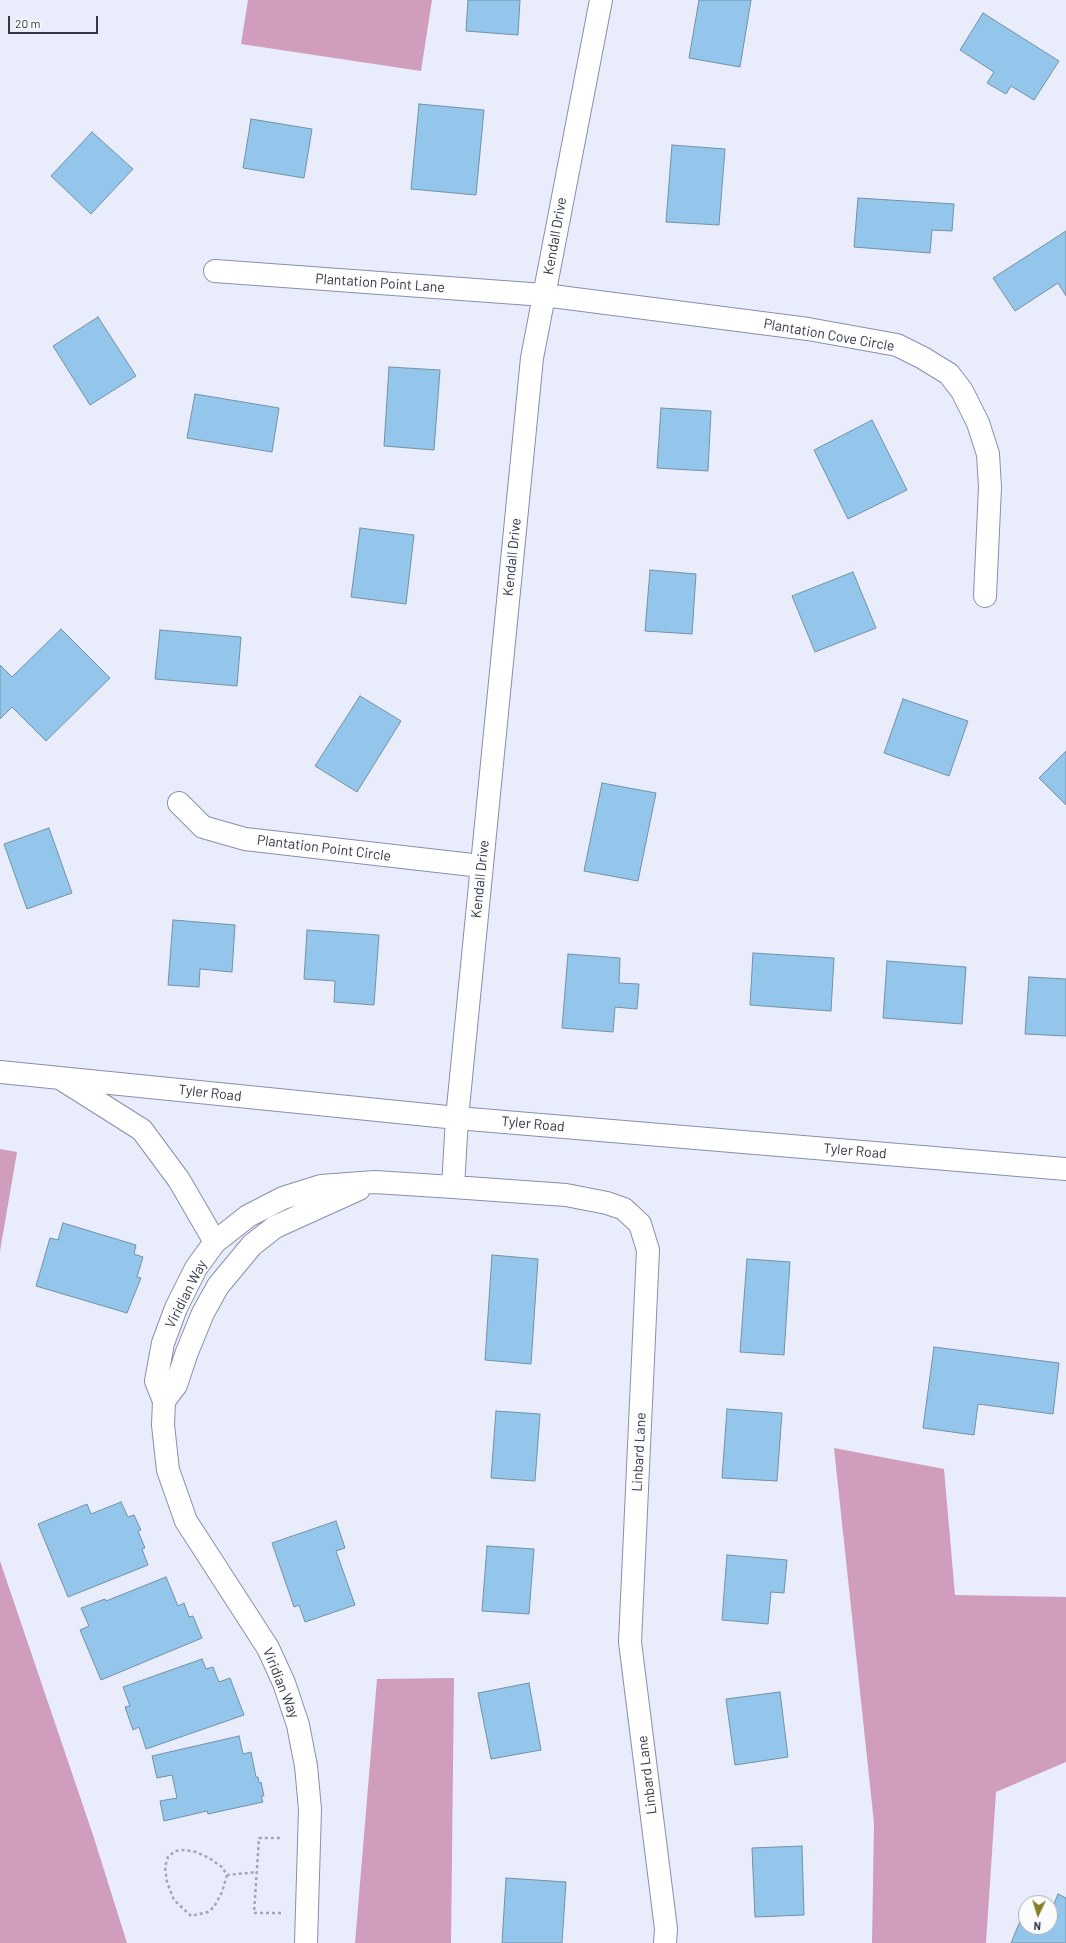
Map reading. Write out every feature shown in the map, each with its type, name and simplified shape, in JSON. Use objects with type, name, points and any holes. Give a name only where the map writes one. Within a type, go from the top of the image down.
[{"type":"street","name":"Kendall Drive","points":[[457,1118],[532,358],[601,0]]},
{"type":"street","name":"Plantation Point Lane","points":[[215,271],[544,296]]},
{"type":"street","name":"Plantation Cove Circle","points":[[544,296],[808,330],[897,345],[924,358],[949,374],[962,391],[978,423],[988,454],[990,487],[985,596]]},
{"type":"street","name":"Plantation Point Circle","points":[[179,803],[203,827],[245,839],[481,866]]},
{"type":"street","name":"Tyler Road","points":[[0,1072],[457,1118],[1066,1169]]},
{"type":"street","points":[[59,1078],[142,1130],[179,1180],[215,1242]]},
{"type":"street","points":[[453,1187],[457,1118]]},
{"type":"street","name":"Viridian Way","points":[[164,1401],[176,1385],[201,1320],[218,1286],[252,1245],[275,1227],[374,1182]]},
{"type":"street","name":"Viridian Way","points":[[306,1943],[310,1809],[306,1766],[298,1726],[284,1683],[268,1648],[186,1521],[168,1470],[163,1425],[164,1401],[156,1381],[163,1343],[176,1308],[196,1268],[215,1242],[248,1216],[283,1198],[321,1186],[374,1182],[453,1187]]},
{"type":"street","name":"Linbard Lane","points":[[453,1187],[566,1195],[607,1203],[624,1209],[640,1224],[648,1250],[630,1642],[665,1921],[665,1943]]},
{"type":"path","points":[[283,1914],[254,1912],[259,1838],[287,1838]]},
{"type":"path","points":[[184,1850],[196,1852],[209,1858],[222,1868],[227,1875],[222,1892],[214,1907],[208,1912],[191,1916],[174,1900],[167,1882],[165,1867],[168,1857],[175,1851],[184,1850]]},
{"type":"path","points":[[227,1875],[257,1872]]},
{"type":"shaded area","points":[[248,0],[432,0],[421,71],[241,44]]},
{"type":"shaded area","points":[[0,1149],[17,1152],[0,1251]]},
{"type":"shaded area","points":[[834,1448],[944,1469],[955,1595],[1066,1597],[1066,1762],[996,1792],[986,1943],[872,1943],[874,1823]]},
{"type":"shaded area","points":[[0,1561],[93,1835],[127,1943],[0,1943]]},
{"type":"shaded area","points":[[454,1678],[451,1943],[355,1943],[377,1679]]},
{"type":"building","points":[[468,0],[520,0],[518,35],[466,31]]},
{"type":"building","points":[[699,0],[751,0],[740,67],[689,58]]},
{"type":"building","points":[[983,13],[1059,61],[1034,100],[1011,86],[1006,94],[987,83],[994,72],[960,50]]},
{"type":"building","points":[[419,104],[484,110],[476,195],[411,189]]},
{"type":"building","points":[[251,119],[312,129],[304,178],[243,168]]},
{"type":"building","points":[[92,132],[133,169],[91,214],[51,176]]},
{"type":"building","points":[[672,145],[725,149],[719,225],[666,222]]},
{"type":"building","points":[[858,198],[954,204],[952,231],[932,230],[930,253],[854,247]]},
{"type":"building","points":[[1066,231],[1066,296],[1058,283],[1015,311],[993,278]]},
{"type":"building","points":[[98,317],[136,376],[90,405],[53,346]]},
{"type":"building","points":[[389,367],[440,370],[434,450],[384,446]]},
{"type":"building","points":[[195,394],[279,408],[272,452],[187,438]]},
{"type":"building","points":[[661,408],[711,411],[708,471],[657,468]]},
{"type":"building","points":[[872,420],[907,490],[848,519],[814,450]]},
{"type":"building","points":[[360,528],[414,535],[406,604],[351,597]]},
{"type":"building","points":[[650,570],[696,574],[692,634],[645,631]]},
{"type":"building","points":[[853,572],[876,628],[815,652],[792,596]]},
{"type":"building","points":[[61,629],[110,678],[46,741],[12,707],[0,719],[0,665],[12,677]]},
{"type":"building","points":[[160,630],[241,637],[237,686],[155,679]]},
{"type":"building","points":[[360,696],[401,721],[357,792],[315,766]]},
{"type":"building","points":[[903,699],[968,721],[949,776],[884,753]]},
{"type":"building","points":[[1066,751],[1066,805],[1039,778]]},
{"type":"building","points":[[602,783],[656,793],[638,881],[584,871]]},
{"type":"building","points":[[49,828],[72,893],[27,909],[4,844]]},
{"type":"building","points":[[173,920],[235,925],[232,972],[200,969],[199,987],[168,985]]},
{"type":"building","points":[[307,930],[379,935],[374,1005],[334,1002],[335,981],[304,979]]},
{"type":"building","points":[[753,953],[834,958],[831,1011],[750,1005]]},
{"type":"building","points":[[568,954],[620,958],[619,983],[639,984],[637,1009],[615,1007],[613,1032],[562,1028]]},
{"type":"building","points":[[887,961],[966,967],[962,1024],[883,1018]]},
{"type":"building","points":[[1029,977],[1066,979],[1066,1036],[1025,1034]]},
{"type":"building","points":[[63,1223],[136,1245],[134,1254],[143,1257],[137,1277],[141,1278],[127,1313],[36,1286],[50,1238],[58,1240]]},
{"type":"building","points":[[492,1255],[538,1259],[531,1364],[485,1360]]},
{"type":"building","points":[[747,1259],[790,1262],[784,1355],[740,1352]]},
{"type":"building","points":[[934,1347],[1059,1363],[1053,1414],[978,1404],[974,1435],[923,1428]]},
{"type":"building","points":[[727,1409],[782,1413],[777,1481],[722,1478]]},
{"type":"building","points":[[496,1411],[540,1414],[535,1481],[491,1478]]},
{"type":"building","points":[[121,1502],[128,1517],[134,1515],[141,1530],[138,1531],[145,1548],[142,1549],[148,1565],[68,1597],[38,1524],[87,1504],[91,1514]]},
{"type":"building","points":[[336,1521],[345,1548],[336,1551],[355,1605],[305,1622],[299,1605],[294,1607],[272,1543]]},
{"type":"building","points":[[487,1546],[534,1549],[529,1614],[482,1611]]},
{"type":"building","points":[[727,1555],[787,1560],[784,1593],[771,1592],[768,1624],[722,1620]]},
{"type":"building","points":[[166,1577],[178,1606],[184,1603],[189,1617],[193,1616],[202,1638],[101,1680],[80,1630],[89,1626],[81,1608],[105,1599],[106,1601]]},
{"type":"building","points":[[202,1659],[206,1669],[213,1667],[219,1682],[230,1678],[244,1715],[146,1749],[139,1727],[133,1730],[125,1707],[130,1706],[123,1687]]},
{"type":"building","points":[[529,1683],[541,1750],[491,1759],[478,1693]]},
{"type":"building","points":[[780,1692],[788,1757],[735,1765],[726,1699]]},
{"type":"building","points":[[239,1736],[243,1754],[251,1752],[256,1777],[258,1777],[259,1783],[261,1782],[264,1796],[261,1796],[263,1802],[208,1814],[207,1811],[164,1821],[160,1801],[177,1798],[172,1775],[157,1778],[152,1756]]},
{"type":"building","points":[[802,1846],[804,1915],[755,1917],[752,1848]]},
{"type":"building","points":[[506,1878],[566,1882],[562,1943],[502,1943]]},
{"type":"building","points":[[1058,1895],[1066,1898],[1066,1943],[1011,1943],[1018,1926],[1018,1935],[1058,1935]]}]
